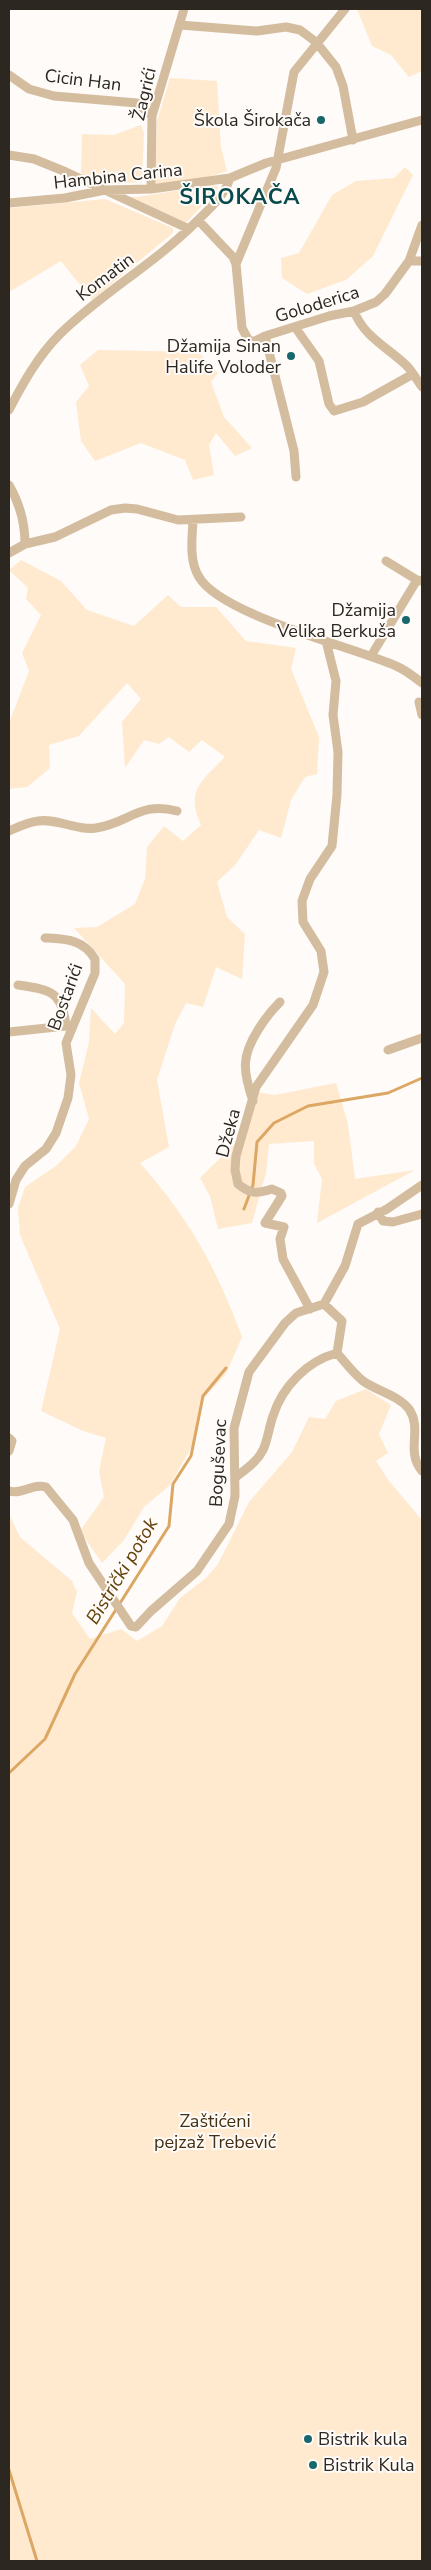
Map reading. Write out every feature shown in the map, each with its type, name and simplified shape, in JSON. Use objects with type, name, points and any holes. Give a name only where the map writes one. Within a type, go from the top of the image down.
[{"type":"street","name":"Žagrići","points":[[151,190],[152,116],[184,9]]},
{"type":"street","points":[[236,264],[255,224],[279,159],[294,72],[316,42],[345,9]]},
{"type":"street","points":[[180,25],[257,31],[286,27],[300,30],[316,42],[336,67],[344,86],[353,140]]},
{"type":"street","name":"Cicin Han","points":[[9,75],[30,89],[54,96],[137,103],[152,116]]},
{"type":"street","name":"Hambina Carina","points":[[9,203],[65,198],[106,190],[151,190],[230,178],[279,159],[422,120]]},
{"type":"street","points":[[9,155],[34,159],[189,229]]},
{"type":"street","name":"Komatin","points":[[9,410],[34,366],[59,336],[88,310],[165,251],[189,229],[221,198],[230,178]]},
{"type":"street","points":[[198,220],[233,257],[236,264],[242,328],[249,340],[255,341],[265,336],[294,451],[296,477]]},
{"type":"street","name":"Goloderica","points":[[265,336],[329,316],[354,311],[366,307],[380,298],[409,261],[422,225]]},
{"type":"street","points":[[409,261],[422,261]]},
{"type":"street","points":[[354,311],[358,322],[413,374],[422,388]]},
{"type":"street","points":[[295,327],[319,361],[329,404],[334,411],[363,402],[413,374]]},
{"type":"street","points":[[9,485],[25,525],[25,544]]},
{"type":"street","points":[[9,553],[25,544],[55,537],[111,510],[137,509],[178,520],[193,521],[225,516],[241,517]]},
{"type":"street","points":[[193,521],[193,560],[198,577],[204,584],[234,605],[280,625],[399,667],[422,683]]},
{"type":"street","points":[[371,656],[420,580],[386,560]]},
{"type":"street","name":"Džeka","points":[[310,1309],[283,1259],[280,1239],[284,1227],[265,1223],[282,1196],[281,1193],[272,1189],[250,1192],[238,1184],[235,1170],[236,1156],[256,1087],[296,1033],[313,1005],[322,984],[323,959],[304,922],[302,900],[310,879],[332,846],[337,795],[338,752],[333,715],[336,681],[326,641]]},
{"type":"street","points":[[419,702],[422,715]]},
{"type":"street","points":[[9,831],[38,821],[88,829],[97,828],[110,825],[144,809],[160,806],[177,811]]},
{"type":"street","name":"Bostarići","points":[[9,1204],[16,1180],[26,1166],[46,1149],[56,1133],[68,1098],[71,1075],[66,1043],[69,1026],[95,973],[95,958],[83,945],[73,940],[45,938]]},
{"type":"street","points":[[9,1032],[69,1026],[62,1006],[54,994],[47,989],[18,984]]},
{"type":"street","points":[[253,1101],[245,1078],[245,1057],[252,1039],[263,1021],[280,1002]]},
{"type":"street","points":[[388,1050],[422,1038]]},
{"type":"street","points":[[337,1353],[342,1321],[324,1304],[345,1266],[358,1224],[378,1212],[388,1209],[422,1185]]},
{"type":"street","points":[[378,1212],[385,1222],[409,1219],[422,1214]]},
{"type":"street","name":"Boguševac","points":[[9,1491],[16,1493],[40,1486],[46,1487],[73,1520],[89,1563],[123,1614],[132,1626],[136,1627],[151,1611],[198,1571],[229,1524],[235,1496],[236,1477],[234,1428],[249,1372],[285,1323],[296,1314],[324,1304]]},
{"type":"street","points":[[337,1353],[363,1381],[401,1401],[409,1410],[416,1433],[414,1460],[422,1471]]},
{"type":"street","points":[[236,1477],[255,1461],[263,1449],[278,1400],[287,1387],[318,1361],[337,1353]]},
{"type":"street","points":[[9,1438],[12,1441],[9,1451]]},
{"type":"green space","points":[[357,9],[422,9],[422,71],[409,77],[391,55],[372,46]]},
{"type":"green space","points":[[170,78],[217,81],[221,147],[227,171],[205,178],[158,185],[155,182],[157,121]]},
{"type":"green space","points":[[141,125],[144,133],[142,182],[112,184],[81,175],[82,134],[114,135]]},
{"type":"green space","points":[[405,167],[413,175],[373,256],[346,280],[307,294],[282,278],[281,258],[299,253],[332,195],[356,181],[394,178]]},
{"type":"green space","points":[[211,185],[217,186],[218,189],[183,226],[122,197],[137,197]]},
{"type":"green space","points":[[105,199],[173,228],[173,233],[92,300],[61,261],[9,292],[9,208]]},
{"type":"green space","points":[[98,350],[198,352],[218,373],[211,382],[224,417],[252,448],[235,456],[216,433],[209,445],[214,475],[193,480],[185,460],[141,443],[95,461],[81,441],[76,402],[89,386],[80,365]]},
{"type":"green space","points":[[21,560],[61,581],[87,610],[134,626],[168,595],[181,607],[216,607],[246,641],[296,648],[291,669],[319,737],[317,774],[305,777],[291,800],[281,838],[259,830],[236,864],[217,882],[227,917],[245,934],[242,979],[216,967],[203,1007],[186,1003],[175,1024],[157,1080],[169,1147],[140,1163],[173,1204],[200,1244],[222,1287],[242,1337],[226,1374],[200,1402],[192,1446],[170,1485],[144,1507],[124,1540],[102,1563],[80,1531],[104,1497],[99,1471],[106,1438],[83,1431],[41,1411],[60,1329],[20,1235],[18,1208],[25,1187],[56,1166],[76,1146],[89,1119],[79,1083],[89,1042],[91,1008],[115,1034],[124,1023],[125,984],[74,928],[97,927],[135,904],[145,879],[147,847],[164,826],[183,841],[201,825],[196,813],[195,794],[203,780],[225,757],[202,740],[189,752],[169,737],[159,744],[144,740],[125,768],[122,722],[141,699],[127,683],[79,736],[49,745],[50,768],[27,787],[9,789],[9,723],[29,671],[22,653],[41,615],[26,599],[28,588],[9,570]]},
{"type":"green space","points":[[336,1083],[348,1124],[355,1179],[415,1170],[317,1223],[322,1179],[314,1164],[314,1141],[269,1144],[266,1173],[252,1223],[218,1229],[210,1196],[200,1178],[245,1134],[249,1091],[275,1095]]},
{"type":"green space","name":"Zaštićeni pejzaž Trebević","points":[[366,1389],[391,1405],[379,1434],[388,1453],[376,1461],[389,1481],[422,1520],[422,2561],[9,2561],[9,1514],[20,1537],[72,1581],[77,1592],[72,1613],[90,1639],[121,1629],[137,1641],[162,1626],[180,1598],[206,1578],[218,1564],[249,1502],[292,1452],[309,1417],[325,1419],[336,1401]]},
{"type":"waterway","name":"Bistrički potok","points":[[244,1209],[253,1185],[257,1142],[274,1123],[308,1106],[388,1093],[422,1078]]},
{"type":"waterway","name":"Bistrički potok","points":[[9,1773],[45,1739],[75,1674],[169,1526],[173,1484],[191,1456],[203,1396],[226,1368]]},
{"type":"waterway","name":"Bistrički potok","points":[[9,2470],[37,2561]]},
{"type":"place","name":"Škola Širokača","points":[[321,120]]},
{"type":"place","name":"Džamija Sinan Halife Voloder","points":[[291,356]]},
{"type":"place","name":"Džamija Velika Berkuša","points":[[406,620]]},
{"type":"place","name":"Bistrik kula","points":[[308,2439]]},
{"type":"place","name":"Bistrik Kula","points":[[313,2465]]},
{"type":"district","name":"ŠIROKAČA","points":[[240,197]]}]
